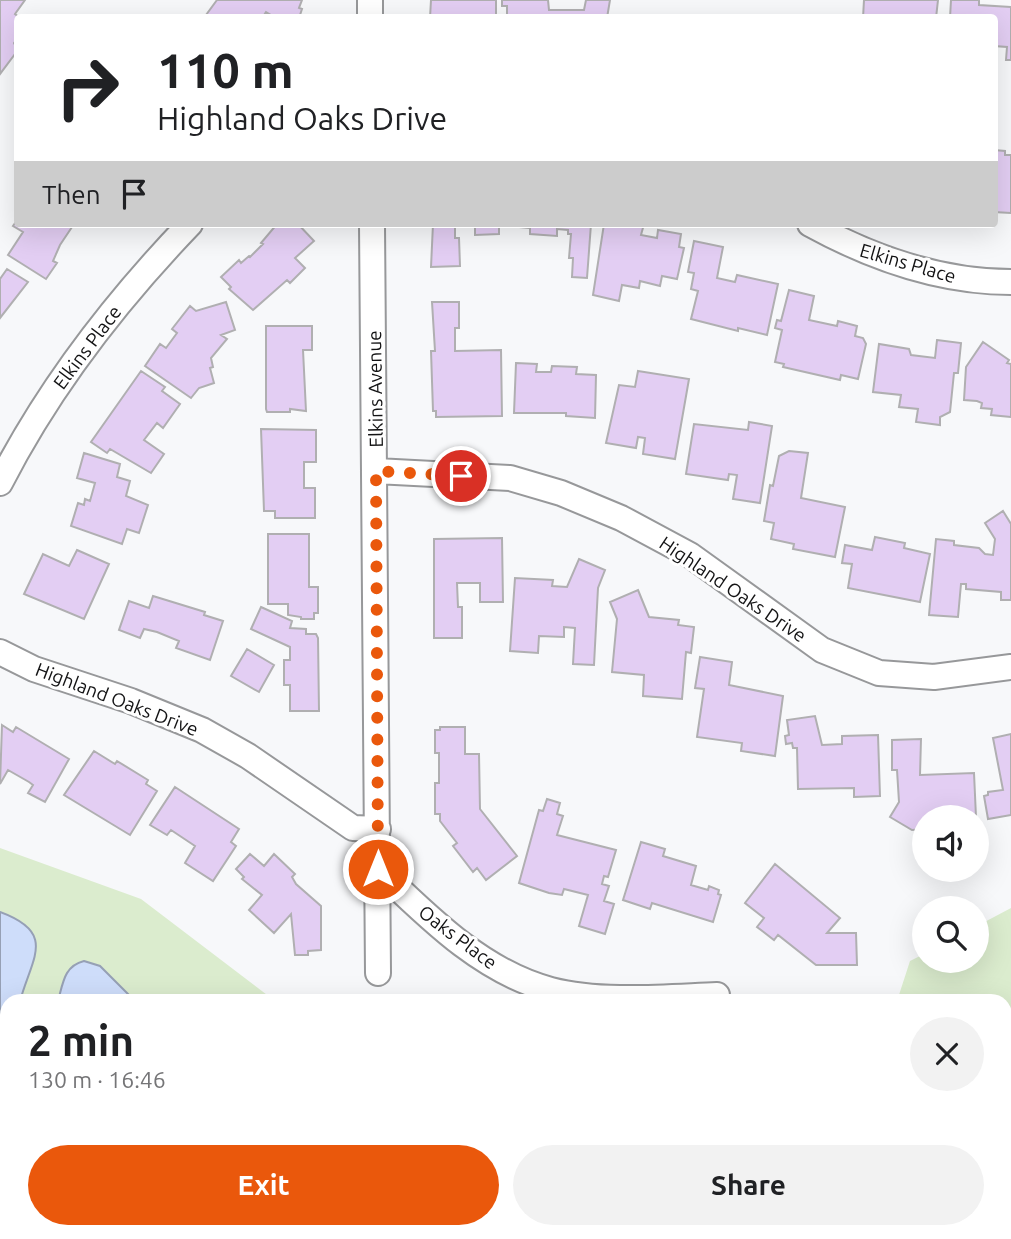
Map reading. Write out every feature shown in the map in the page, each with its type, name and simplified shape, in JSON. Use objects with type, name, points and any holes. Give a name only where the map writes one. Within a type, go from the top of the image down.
[{"type":"street","name":"Elkins Place","points":[[0,483],[61,380],[148,268],[186,228]]},
{"type":"street","name":"Elkins Avenue","points":[[372,228],[378,973]]},
{"type":"street","name":"Elkins Place","points":[[817,228],[853,247],[918,270],[978,282],[1011,282]]},
{"type":"street","name":"Highland Oaks Drive","points":[[376,471],[510,478],[561,493],[621,518],[690,555],[822,650],[879,673],[934,677],[1011,667]]},
{"type":"street","name":"Highland Oaks Drive","points":[[0,652],[34,669],[131,701],[202,730],[248,756],[353,828],[378,829]]},
{"type":"street","name":"Oaks Place","points":[[378,869],[457,940],[492,965],[521,979],[573,994]]},
{"type":"green space","points":[[0,848],[141,899],[266,994],[0,994]]},
{"type":"green space","points":[[1011,908],[1011,994],[899,994],[912,960],[912,973],[989,973],[989,920]]},
{"type":"water","points":[[0,912],[18,920],[29,929],[35,938],[36,948],[22,994],[0,994]]},
{"type":"water","points":[[84,961],[100,966],[128,994],[60,994],[68,971]]},
{"type":"building","points":[[0,0],[25,0],[14,14],[14,55],[0,74]]},
{"type":"building","points":[[217,0],[302,0],[300,14],[207,14]]},
{"type":"building","points":[[431,0],[496,0],[496,14],[430,14]]},
{"type":"building","points":[[502,0],[548,0],[549,10],[584,10],[586,0],[610,0],[608,14],[507,14],[507,6],[502,6]]},
{"type":"building","points":[[864,0],[938,0],[936,14],[863,14]]},
{"type":"building","points":[[951,0],[979,0],[979,5],[1011,7],[1011,60],[1006,60],[1007,47],[998,46],[998,14],[950,14]]},
{"type":"building","points":[[998,150],[1011,155],[1011,213],[998,212]]},
{"type":"building","points":[[16,228],[71,228],[53,261],[57,263],[46,279],[8,255],[23,232]]},
{"type":"building","points":[[274,228],[302,228],[314,241],[295,258],[305,268],[290,283],[287,280],[253,310],[229,289],[231,287],[221,277],[239,260],[241,263],[250,257],[263,244],[261,243]]},
{"type":"building","points":[[433,228],[455,228],[455,238],[459,238],[460,266],[431,267]]},
{"type":"building","points":[[475,228],[499,228],[499,234],[475,235]]},
{"type":"building","points":[[530,228],[591,228],[587,278],[572,277],[573,258],[569,258],[571,234],[568,234],[568,230],[557,229],[557,236],[530,234]]},
{"type":"building","points":[[603,228],[643,228],[641,235],[657,238],[658,230],[681,234],[679,247],[684,248],[677,279],[662,276],[660,286],[640,281],[639,288],[622,285],[619,301],[593,295]]},
{"type":"building","points":[[694,241],[723,247],[717,278],[735,282],[737,275],[778,284],[767,335],[691,319],[698,291],[691,289],[694,273],[688,272]]},
{"type":"building","points":[[7,269],[28,282],[0,318],[0,279]]},
{"type":"building","points":[[789,290],[814,296],[809,320],[837,326],[838,321],[857,326],[855,336],[863,338],[866,344],[858,379],[841,375],[840,380],[783,367],[784,364],[775,362],[782,330],[775,328],[777,320],[781,321]]},
{"type":"building","points":[[226,302],[235,330],[221,335],[227,339],[211,358],[213,367],[210,368],[214,383],[199,388],[191,398],[145,366],[160,344],[166,348],[177,333],[172,329],[190,306],[196,311]]},
{"type":"building","points":[[432,302],[459,302],[459,328],[455,328],[455,351],[501,350],[502,416],[436,417],[436,411],[433,411],[431,351],[435,351]]},
{"type":"building","points":[[266,326],[312,326],[312,350],[303,350],[306,411],[290,409],[290,412],[267,412]]},
{"type":"building","points":[[937,340],[961,343],[958,373],[954,373],[950,412],[940,417],[940,425],[916,422],[918,409],[899,407],[901,395],[873,392],[879,344],[909,349],[911,355],[935,358]]},
{"type":"building","points":[[983,342],[1011,364],[1011,417],[991,415],[992,409],[981,408],[982,403],[964,400],[966,367]]},
{"type":"building","points":[[516,363],[537,364],[536,372],[551,372],[552,366],[577,367],[576,374],[596,375],[595,418],[566,416],[566,413],[514,413]]},
{"type":"building","points":[[141,371],[165,387],[162,391],[180,404],[163,428],[157,423],[144,440],[164,454],[151,473],[110,449],[107,453],[91,442]]},
{"type":"building","points":[[638,371],[689,379],[675,459],[643,454],[645,438],[638,437],[636,448],[606,443],[619,385],[635,387]]},
{"type":"building","points":[[749,422],[772,426],[760,503],[733,499],[737,475],[729,474],[728,480],[686,474],[694,424],[748,430]]},
{"type":"building","points":[[261,429],[316,430],[316,462],[304,462],[304,488],[315,488],[315,518],[275,518],[275,511],[264,511]]},
{"type":"building","points":[[789,451],[808,453],[801,498],[845,507],[835,557],[793,549],[794,544],[771,539],[774,523],[764,521],[770,485],[773,486],[779,456]]},
{"type":"building","points":[[84,453],[120,464],[117,477],[130,481],[126,496],[148,505],[139,533],[127,529],[122,544],[71,526],[78,503],[84,505],[85,499],[90,501],[95,483],[77,478]]},
{"type":"building","points":[[1003,511],[1011,524],[1011,600],[1001,600],[1001,592],[966,589],[966,584],[961,584],[958,617],[929,615],[936,539],[954,541],[954,545],[979,548],[985,554],[993,555],[995,539],[985,523]]},
{"type":"building","points":[[268,534],[309,534],[309,587],[318,587],[318,613],[314,613],[314,619],[288,615],[288,604],[268,604]]},
{"type":"building","points":[[875,537],[905,543],[904,548],[930,554],[920,602],[848,588],[852,564],[842,563],[845,545],[872,550]]},
{"type":"building","points":[[502,538],[503,602],[480,602],[480,583],[457,583],[458,607],[462,607],[462,638],[434,638],[434,539]]},
{"type":"building","points":[[77,550],[109,564],[84,619],[24,594],[43,554],[69,566]]},
{"type":"building","points":[[579,559],[605,570],[598,588],[594,665],[573,664],[575,628],[564,627],[564,637],[539,636],[538,653],[510,651],[515,578],[553,580],[552,586],[567,587]]},
{"type":"building","points":[[638,590],[649,617],[679,620],[678,625],[694,627],[691,653],[686,652],[682,699],[643,696],[644,675],[612,672],[617,619],[610,602]]},
{"type":"building","points":[[153,596],[205,612],[204,615],[223,621],[210,660],[176,648],[179,641],[157,632],[144,629],[140,638],[119,630],[129,601],[149,608]]},
{"type":"building","points":[[261,607],[292,621],[290,628],[306,629],[306,634],[316,634],[319,711],[290,711],[290,685],[284,685],[284,660],[290,660],[290,647],[251,629]]},
{"type":"building","points":[[247,649],[274,665],[259,692],[231,676]]},
{"type":"building","points":[[700,657],[732,662],[729,685],[783,696],[775,756],[741,751],[742,743],[697,737],[704,689],[695,688]]},
{"type":"building","points":[[815,716],[822,745],[842,744],[842,736],[878,735],[880,796],[854,797],[854,788],[798,789],[797,748],[793,748],[792,743],[786,744],[785,736],[789,735],[787,720]]},
{"type":"building","points":[[2,725],[13,732],[16,727],[69,759],[45,802],[28,793],[33,785],[8,770],[0,784]]},
{"type":"building","points":[[440,727],[465,727],[465,754],[479,754],[480,809],[517,856],[486,880],[477,868],[473,872],[453,846],[457,843],[440,821],[440,814],[435,814],[439,753],[435,753],[435,730],[440,730]]},
{"type":"building","points":[[1011,734],[1011,815],[989,819],[989,805],[986,805],[984,796],[988,795],[988,792],[1003,790],[993,738]]},
{"type":"building","points":[[921,739],[920,775],[974,773],[975,805],[912,805],[912,830],[890,817],[899,802],[897,770],[892,770],[892,740]]},
{"type":"building","points":[[94,751],[148,780],[146,784],[157,791],[130,835],[64,795]]},
{"type":"building","points":[[175,787],[239,829],[231,842],[236,846],[213,881],[185,863],[195,846],[171,830],[167,835],[150,825]]},
{"type":"building","points":[[547,799],[560,803],[557,814],[563,816],[557,835],[616,850],[608,877],[604,876],[602,884],[609,886],[604,901],[614,904],[605,934],[579,926],[588,895],[564,889],[562,895],[549,893],[519,883],[539,810],[543,811]]},
{"type":"building","points":[[641,842],[665,849],[663,856],[696,866],[691,885],[708,890],[709,886],[719,890],[718,894],[721,895],[713,922],[652,903],[650,909],[623,900]]},
{"type":"building","points":[[250,854],[264,866],[274,854],[295,874],[292,877],[296,884],[321,906],[321,950],[308,951],[308,955],[295,955],[291,914],[274,933],[249,910],[262,895],[242,879],[244,877],[236,869]]},
{"type":"building","points":[[775,864],[840,918],[827,933],[856,933],[857,965],[816,965],[778,935],[774,940],[757,927],[764,918],[745,903]]},
{"type":"route","points":[[378,869],[376,471],[461,476]]}]
